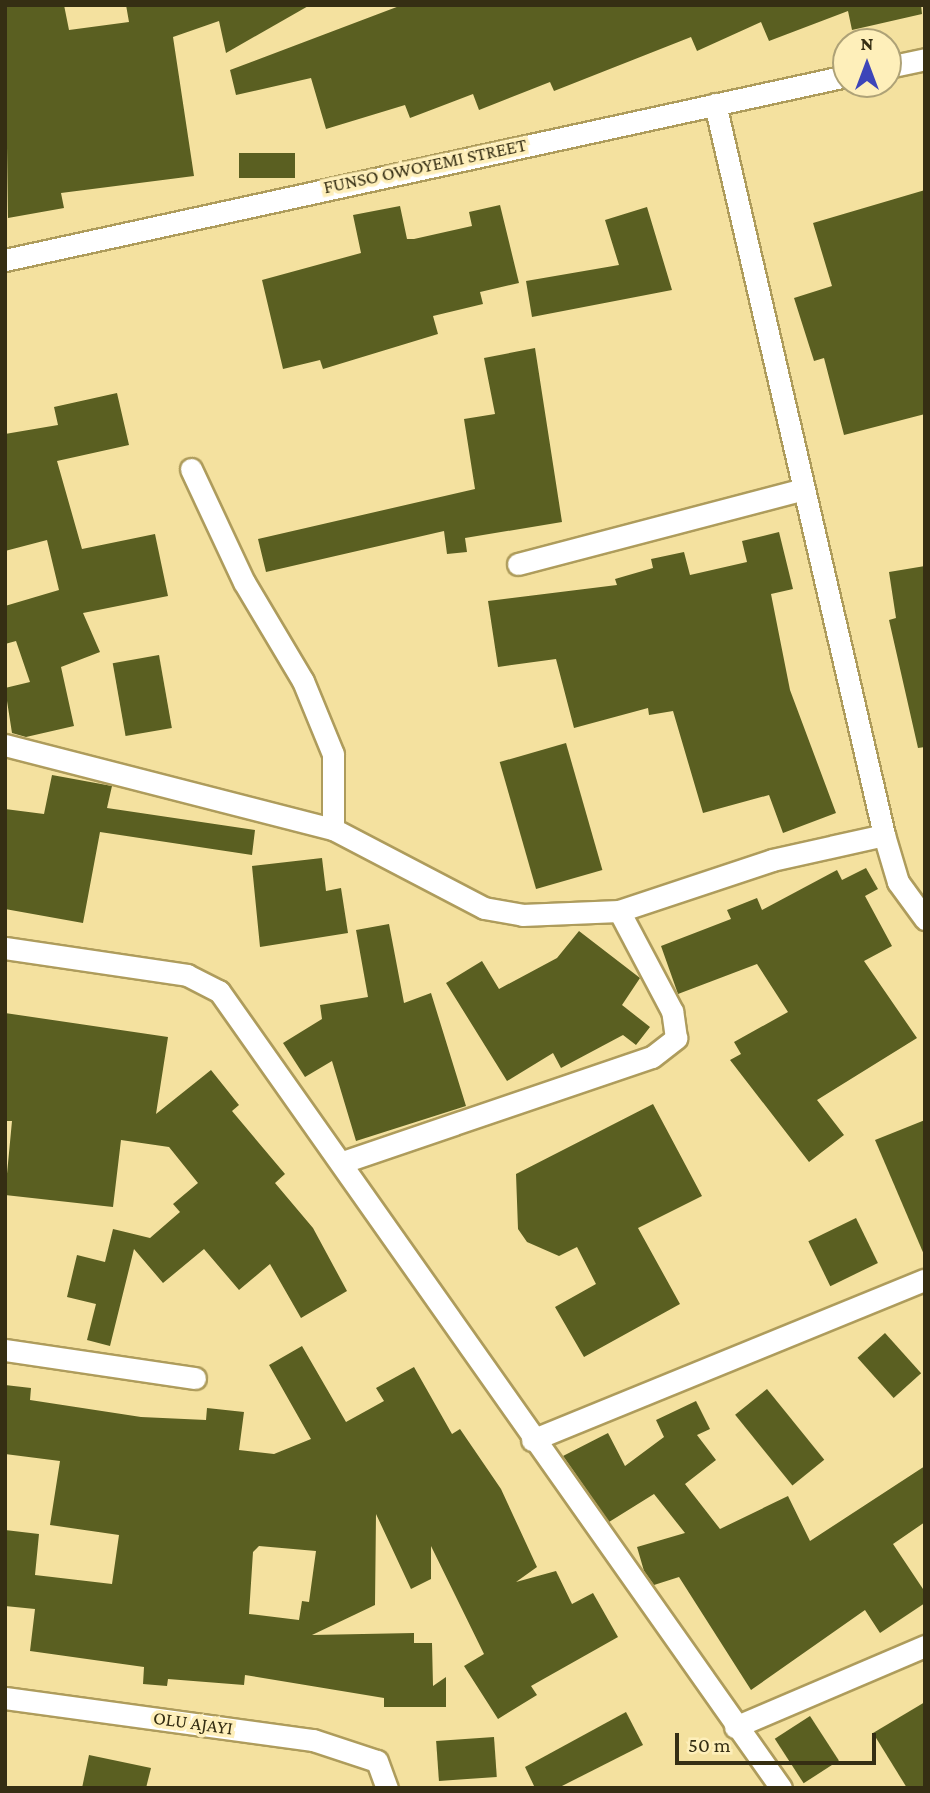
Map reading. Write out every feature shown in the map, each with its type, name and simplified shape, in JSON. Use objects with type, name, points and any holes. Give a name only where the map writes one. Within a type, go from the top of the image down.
[{"type":"street","points":[[902,63],[925,59]]},
{"type":"street","name":"FUNSO OWOYEMI STREET","points":[[5,260],[832,79]]},
{"type":"street","points":[[715,104],[800,490],[884,835],[898,882],[925,919]]},
{"type":"street","points":[[191,469],[244,582],[303,681],[333,754],[333,828]]},
{"type":"street","points":[[518,565],[800,490]]},
{"type":"street","points":[[5,744],[333,828],[484,908],[522,915],[619,911],[772,860],[884,835]]},
{"type":"street","points":[[343,1162],[652,1057],[676,1038],[672,1011],[619,911]]},
{"type":"street","points":[[5,948],[187,975],[219,991],[343,1162],[532,1440],[781,1788]]},
{"type":"street","points":[[532,1440],[925,1280]]},
{"type":"street","points":[[5,1350],[195,1378]]},
{"type":"street","points":[[736,1727],[925,1646]]},
{"type":"street","name":"OLU AJAYI","points":[[5,1698],[313,1740],[377,1761],[387,1788]]},
{"type":"building","points":[[5,5],[64,5],[69,30],[129,22],[126,5],[310,5],[226,53],[219,21],[173,37],[194,176],[61,193],[64,208],[8,218]]},
{"type":"building","points":[[402,5],[921,5],[922,14],[852,28],[848,11],[769,41],[761,22],[697,51],[691,37],[554,91],[550,82],[479,110],[473,94],[410,118],[405,105],[326,129],[311,78],[236,95],[230,70]]},
{"type":"building","points":[[239,153],[295,153],[295,178],[239,178]]},
{"type":"building","points":[[925,190],[925,414],[844,435],[824,358],[814,361],[794,298],[832,286],[813,223]]},
{"type":"building","points":[[500,205],[519,283],[480,292],[483,304],[433,316],[438,334],[323,369],[320,360],[283,369],[262,280],[361,253],[353,215],[400,206],[407,239],[414,239],[472,226],[469,212]]},
{"type":"building","points":[[647,207],[672,290],[532,317],[526,281],[619,265],[605,220]]},
{"type":"building","points":[[535,348],[562,522],[465,538],[467,552],[447,554],[444,531],[266,572],[258,539],[475,489],[464,419],[495,414],[484,358]]},
{"type":"building","points":[[117,393],[129,445],[57,461],[82,549],[155,534],[168,596],[83,613],[100,652],[61,667],[74,726],[26,737],[12,733],[5,688],[30,682],[16,641],[5,644],[5,606],[59,590],[47,540],[5,551],[5,434],[58,425],[54,407]]},
{"type":"building","points":[[779,532],[793,589],[771,594],[790,690],[836,813],[783,833],[769,795],[703,813],[673,711],[649,715],[648,708],[574,728],[556,659],[498,667],[488,601],[617,585],[615,579],[653,568],[651,559],[684,552],[690,575],[747,562],[742,541]]},
{"type":"building","points":[[925,566],[925,747],[918,748],[889,620],[896,618],[889,572]]},
{"type":"building","points":[[159,655],[172,728],[126,736],[113,663]]},
{"type":"building","points":[[566,743],[602,870],[536,889],[500,762]]},
{"type":"building","points":[[52,775],[112,786],[107,808],[255,830],[252,855],[100,832],[83,923],[5,909],[5,809],[44,814]]},
{"type":"building","points":[[322,858],[326,891],[341,888],[348,933],[260,947],[252,866]]},
{"type":"building","points":[[866,868],[878,889],[865,896],[892,946],[864,961],[917,1038],[817,1100],[844,1135],[809,1162],[730,1060],[741,1054],[734,1042],[788,1012],[757,964],[678,994],[661,946],[731,919],[727,910],[757,898],[762,910],[837,870],[842,880]]},
{"type":"building","points":[[389,924],[404,1003],[431,993],[466,1106],[356,1141],[332,1061],[305,1077],[283,1043],[322,1019],[320,1005],[368,997],[356,930]]},
{"type":"building","points":[[579,931],[640,978],[622,1005],[650,1027],[636,1045],[623,1035],[561,1068],[553,1053],[507,1081],[446,983],[482,961],[499,989],[557,958]]},
{"type":"building","points":[[5,1013],[168,1037],[156,1114],[211,1070],[239,1105],[232,1111],[285,1174],[275,1183],[313,1228],[347,1291],[301,1318],[270,1264],[239,1290],[204,1249],[163,1283],[134,1249],[110,1346],[87,1340],[96,1304],[67,1297],[77,1255],[105,1262],[113,1229],[150,1238],[180,1212],[173,1204],[198,1183],[169,1147],[121,1140],[113,1207],[5,1195],[12,1121],[5,1121]]},
{"type":"building","points":[[653,1104],[702,1196],[638,1228],[680,1304],[584,1357],[555,1307],[596,1284],[577,1247],[559,1256],[527,1242],[518,1229],[516,1174]]},
{"type":"building","points":[[925,1120],[925,1257],[875,1140]]},
{"type":"building","points":[[856,1218],[878,1263],[830,1286],[808,1241]]},
{"type":"building","points":[[885,1333],[921,1373],[894,1398],[858,1358]]},
{"type":"building","points":[[302,1346],[346,1422],[384,1401],[376,1388],[414,1367],[452,1434],[460,1429],[501,1489],[537,1567],[516,1582],[556,1571],[572,1604],[593,1593],[618,1637],[531,1686],[537,1695],[498,1719],[464,1666],[484,1654],[431,1546],[431,1579],[411,1589],[376,1514],[375,1605],[312,1635],[414,1633],[414,1643],[432,1643],[433,1686],[446,1677],[446,1707],[384,1707],[384,1698],[245,1675],[244,1685],[168,1679],[167,1686],[143,1684],[144,1667],[30,1651],[35,1609],[5,1606],[5,1530],[39,1534],[35,1575],[112,1584],[119,1535],[50,1525],[60,1461],[5,1454],[5,1385],[31,1388],[30,1400],[141,1417],[206,1420],[207,1408],[244,1412],[239,1450],[274,1454],[311,1439],[269,1365]],"holes":[[[259,1546],[316,1551],[309,1602],[302,1601],[299,1620],[249,1614],[253,1552]]]},
{"type":"building","points":[[767,1389],[824,1460],[792,1486],[735,1415]]},
{"type":"building","points":[[696,1401],[710,1429],[697,1435],[716,1460],[685,1484],[720,1529],[788,1496],[810,1541],[925,1466],[925,1522],[893,1544],[925,1592],[925,1603],[880,1633],[865,1610],[751,1690],[679,1577],[654,1585],[644,1571],[637,1547],[685,1533],[654,1494],[609,1522],[563,1456],[608,1433],[625,1466],[664,1437],[656,1420]]},
{"type":"building","points":[[925,1702],[925,1788],[907,1788],[873,1733]]},
{"type":"building","points":[[626,1712],[643,1745],[558,1788],[535,1788],[525,1767]]},
{"type":"building","points":[[810,1716],[839,1760],[804,1783],[775,1739]]},
{"type":"building","points":[[494,1737],[497,1777],[439,1781],[436,1741]]},
{"type":"building","points":[[89,1755],[151,1768],[146,1788],[82,1788]]}]
